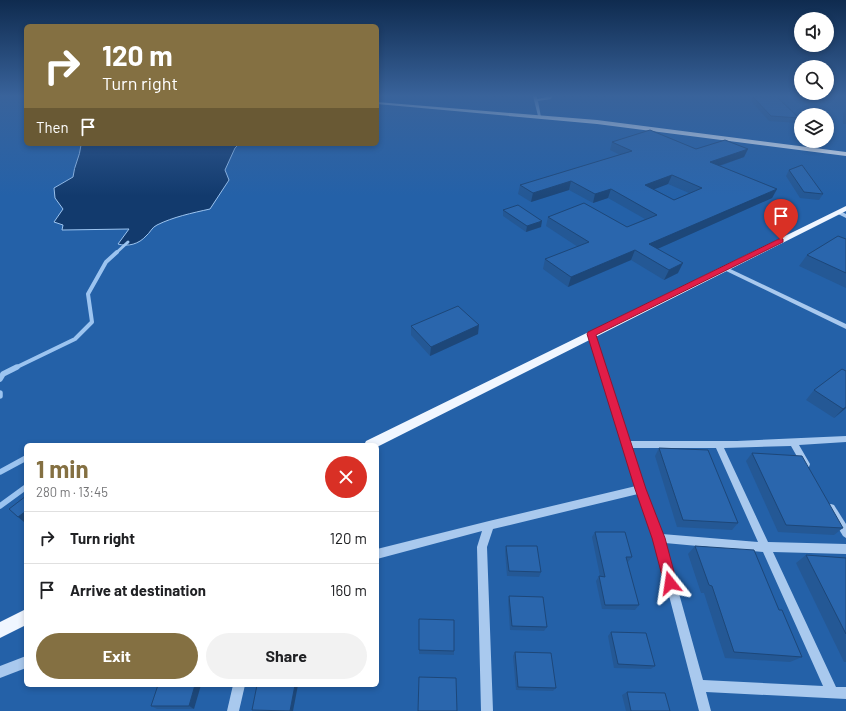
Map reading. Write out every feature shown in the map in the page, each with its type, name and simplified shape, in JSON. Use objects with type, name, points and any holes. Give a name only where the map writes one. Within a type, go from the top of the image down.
[{"type":"main road","points":[[661,129],[846,154]]},
{"type":"main road","points":[[374,443],[724,268],[843,212]]},
{"type":"main road","points":[[0,630],[24,618]]},
{"type":"street","points":[[724,268],[846,327]]},
{"type":"street","points":[[592,334],[641,489],[659,538],[705,711]]},
{"type":"street","points":[[628,444],[794,444],[846,439]]},
{"type":"street","points":[[794,444],[810,471]]},
{"type":"street","points":[[719,445],[832,692]]},
{"type":"street","points":[[379,553],[489,525],[641,489]]},
{"type":"street","points":[[826,499],[846,533]]},
{"type":"street","points":[[487,711],[482,547],[489,525]]},
{"type":"street","points":[[659,538],[766,546],[846,549]]},
{"type":"street","points":[[0,672],[24,663]]},
{"type":"street","points":[[698,686],[846,693]]},
{"type":"street","points":[[233,711],[239,687]]},
{"type":"shaded area","points":[[0,129],[24,129],[24,146],[379,146],[379,129],[794,129],[794,148],[834,148],[834,129],[846,129],[846,711],[0,711]]},
{"type":"shaded area","points":[[81,146],[237,146],[225,170],[229,180],[210,209],[163,222],[154,227],[140,241],[126,245],[118,244],[129,229],[62,230],[63,225],[54,222],[63,209],[55,198],[54,188],[73,177]]},
{"type":"building","points":[[650,130],[696,149],[725,140],[748,149],[710,162],[777,189],[649,244],[683,263],[669,270],[635,250],[571,277],[545,259],[589,242],[548,217],[584,203],[627,227],[657,215],[611,189],[595,194],[571,181],[533,193],[520,185],[632,151],[612,142]],"holes":[[[672,175],[702,188],[674,200],[645,185]]]},
{"type":"building","points":[[802,165],[823,194],[804,192],[789,170]]},
{"type":"building","points":[[518,205],[542,221],[527,226],[503,210]]},
{"type":"building","points":[[838,236],[846,239],[846,273],[807,255]]},
{"type":"building","points":[[458,306],[479,325],[431,347],[411,326]]},
{"type":"building","points":[[842,369],[846,371],[846,407],[843,409],[814,390]]},
{"type":"building","points":[[659,448],[708,450],[738,523],[683,520]]},
{"type":"building","points":[[752,453],[802,456],[843,528],[786,525]]},
{"type":"building","points":[[24,498],[24,512],[18,517],[9,509]]},
{"type":"building","points":[[595,532],[625,532],[632,557],[626,557],[639,605],[605,605],[599,576],[605,577]]},
{"type":"building","points":[[506,546],[537,546],[541,572],[509,571]]},
{"type":"building","points":[[695,546],[754,550],[779,610],[782,610],[802,657],[734,652],[712,586],[709,585]]},
{"type":"building","points":[[806,555],[846,558],[846,634]]},
{"type":"building","points":[[509,596],[543,597],[547,627],[512,626]]},
{"type":"building","points":[[419,619],[454,620],[454,651],[419,650]]},
{"type":"building","points":[[611,632],[646,633],[655,666],[618,664]]},
{"type":"building","points":[[515,652],[551,653],[556,688],[518,687]]},
{"type":"building","points":[[419,677],[456,678],[457,711],[418,711]]},
{"type":"building","points":[[157,687],[194,687],[189,706],[151,706]]},
{"type":"building","points":[[257,687],[295,687],[290,711],[252,710]]},
{"type":"building","points":[[627,692],[665,693],[670,711],[631,711]]},
{"type":"waterway","points":[[116,253],[128,242]]},
{"type":"waterway","points":[[15,368],[75,339],[92,322],[88,294],[106,262],[117,252]]},
{"type":"waterway","points":[[0,379],[3,374],[15,368]]},
{"type":"waterway","points":[[0,472],[24,459]]},
{"type":"waterway","points":[[0,506],[24,488]]},
{"type":"route","points":[[670,583],[659,538],[641,489],[592,334],[781,240]]}]
